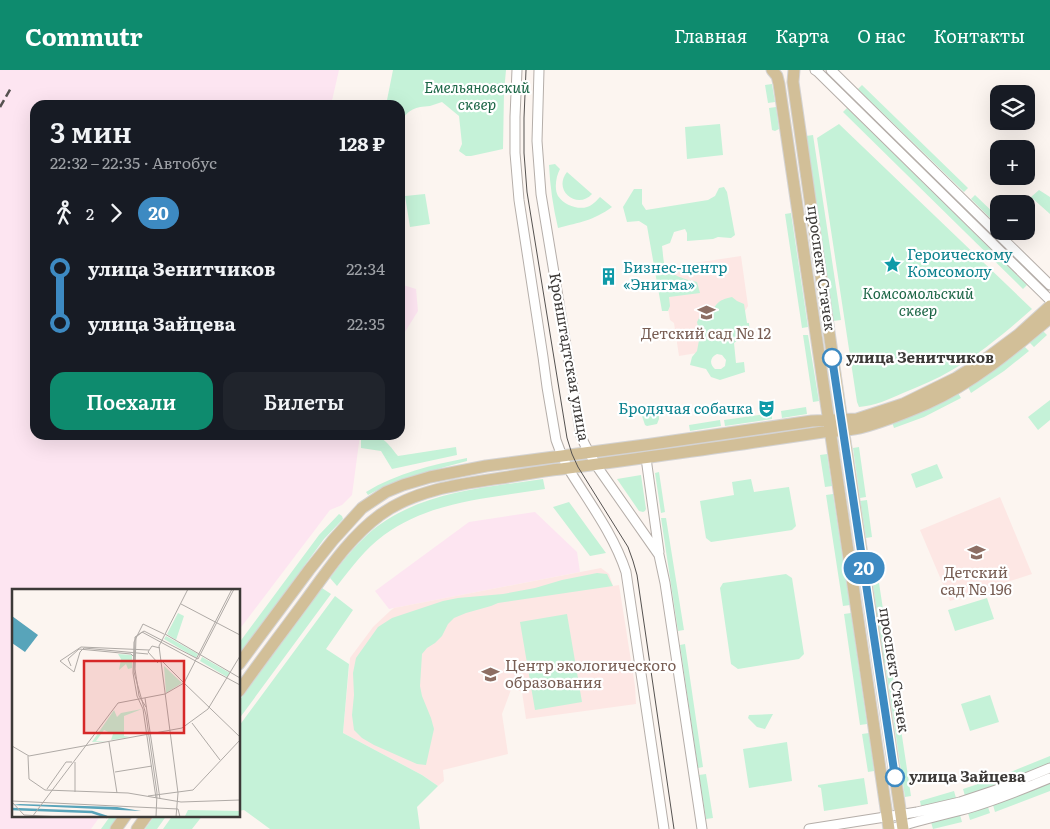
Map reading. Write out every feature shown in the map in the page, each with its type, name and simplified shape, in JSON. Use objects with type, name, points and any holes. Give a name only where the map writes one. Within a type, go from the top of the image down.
[{"type":"main road","name":"проспект Стачек","points":[[772,70],[778,84],[889,829]]},
{"type":"main road","name":"проспект Стачек","points":[[794,70],[793,82],[842,425],[902,823]]},
{"type":"main road","points":[[842,425],[903,404],[956,378],[1018,335],[1050,306]]},
{"type":"main road","points":[[240,690],[320,580],[363,529],[382,514],[415,498],[436,490],[482,481],[646,458],[829,426],[842,425],[859,428],[908,412],[960,386],[1024,341],[1050,318]]},
{"type":"main road","points":[[240,663],[333,540],[370,502],[386,492],[430,477],[486,466],[812,421],[829,426]]},
{"type":"main road","points":[[116,829],[125,816]]},
{"type":"main road","points":[[137,829],[146,816]]},
{"type":"street","name":"Кронштадтская улица","points":[[517,70],[515,117],[516,176],[556,440],[568,468],[615,544],[626,572],[664,829]]},
{"type":"street","name":"Кронштадтская улица","points":[[539,70],[537,141],[541,194],[581,436],[596,465],[659,555],[665,583],[702,829]]},
{"type":"street","points":[[815,70],[1050,300]]},
{"type":"street","points":[[831,70],[1050,285]]},
{"type":"street","points":[[646,458],[659,555]]},
{"type":"street","points":[[889,829],[918,812],[960,802],[996,790],[1050,768]]},
{"type":"street","points":[[809,829],[887,816],[902,823],[962,810],[1050,778]]},
{"type":"shaded area","points":[[0,70],[339,70],[332,100],[30,100],[30,440],[359,440],[352,495],[342,505],[330,510],[240,629],[240,589],[12,589],[12,816],[100,816],[91,829],[0,829]]},
{"type":"shaded area","name":"Детский сад № 12","points":[[741,256],[748,306],[721,349],[679,356],[674,323],[670,320],[661,268]]},
{"type":"shaded area","points":[[405,286],[416,289],[418,311],[405,332]]},
{"type":"shaded area","name":"Детский сад № 196","points":[[1000,497],[1032,574],[950,601],[920,530]]},
{"type":"shaded area","points":[[535,512],[577,552],[580,572],[389,609],[375,591],[469,522]]},
{"type":"shaded area","name":"Центр экологического образования","points":[[601,568],[609,574],[613,586],[619,585],[635,686],[636,704],[526,719],[522,692],[512,687],[502,714],[508,754],[443,770],[444,781],[438,786],[422,775],[343,733],[350,658],[373,627],[394,608]]},
{"type":"green space","name":"Емельяновский сквер","points":[[393,70],[506,70],[503,149],[466,156],[459,151],[462,144],[459,116],[442,102],[420,107],[405,115],[405,100],[387,100]]},
{"type":"green space","points":[[772,84],[775,102],[768,103],[765,85]]},
{"type":"green space","points":[[862,85],[968,188],[964,192],[858,89]]},
{"type":"green space","points":[[776,107],[779,129],[775,131],[772,130],[769,108]]},
{"type":"green space","points":[[847,108],[1027,285],[1023,289],[843,112]]},
{"type":"green space","points":[[720,124],[723,155],[687,159],[685,127]]},
{"type":"green space","name":"Комсомольский сквер","points":[[839,124],[1032,309],[983,349],[946,373],[887,400],[859,407],[817,138]]},
{"type":"green space","points":[[813,135],[841,320],[833,321],[806,136]]},
{"type":"green space","points":[[555,164],[560,169],[557,175],[556,190],[558,196],[564,202],[583,208],[591,205],[600,197],[612,207],[592,218],[558,228],[549,165]]},
{"type":"green space","points":[[567,172],[592,194],[580,200],[569,196],[563,186],[563,179]]},
{"type":"green space","points":[[724,187],[727,192],[735,235],[731,238],[718,237],[687,241],[685,229],[674,232],[670,243],[662,246],[665,266],[674,274],[697,282],[700,293],[669,297],[670,306],[668,311],[662,311],[647,226],[639,221],[627,222],[623,207],[634,189],[642,189],[642,204],[646,210],[708,200],[715,196],[719,188]]},
{"type":"green space","points":[[1039,190],[1050,197],[1050,214],[1035,201],[1035,195],[1033,195]]},
{"type":"green space","points":[[425,194],[430,224],[410,227],[405,196]]},
{"type":"green space","points":[[975,195],[990,209],[990,218],[971,199]]},
{"type":"green space","points":[[791,213],[808,327],[802,328],[785,214]]},
{"type":"green space","points":[[732,297],[744,304],[747,323],[749,323],[750,335],[744,335],[734,343],[736,363],[744,362],[745,372],[720,380],[711,377],[706,369],[690,365],[692,357],[697,351],[700,335],[697,322],[700,316],[711,314],[717,304],[722,300]],"holes":[[[717,354],[722,355],[726,360],[725,366],[721,369],[715,369],[711,363],[712,359]]]},
{"type":"green space","points":[[1042,330],[1047,335],[1034,347],[1029,342]]},
{"type":"green space","points":[[803,335],[808,335],[819,401],[813,402]]},
{"type":"green space","points":[[1024,346],[1029,351],[1004,371],[971,393],[968,387]]},
{"type":"green space","points":[[958,393],[961,398],[924,417],[894,428],[892,422]]},
{"type":"green space","points":[[1050,400],[1050,420],[1038,430],[1028,417]]},
{"type":"green space","points":[[806,407],[807,414],[782,418],[781,411]]},
{"type":"green space","points":[[659,410],[657,424],[645,425],[641,413]]},
{"type":"green space","points":[[772,413],[772,419],[725,426],[724,420]]},
{"type":"green space","points":[[720,420],[721,426],[690,431],[689,425]]},
{"type":"green space","points":[[361,440],[383,440],[398,456],[456,447],[457,455],[392,469],[381,451],[361,448]]},
{"type":"green space","points":[[859,447],[866,497],[860,498],[853,448]]},
{"type":"green space","points":[[827,454],[832,486],[825,487],[820,455]]},
{"type":"green space","points":[[467,458],[467,461],[405,479],[368,495],[366,492],[402,475]]},
{"type":"green space","points":[[937,464],[943,478],[916,488],[911,474]]},
{"type":"green space","points":[[659,472],[665,512],[661,513],[655,473]]},
{"type":"green space","points":[[641,475],[646,509],[643,512],[639,511],[617,479]]},
{"type":"green space","points":[[543,479],[545,489],[461,503],[421,515],[402,524],[377,540],[337,586],[330,578],[367,535],[406,509],[450,494]]},
{"type":"green space","points":[[751,479],[754,492],[789,487],[796,526],[792,530],[711,542],[706,538],[700,501],[734,495],[732,482]]},
{"type":"green space","points":[[833,494],[850,605],[843,606],[826,495]]},
{"type":"green space","points":[[867,500],[872,537],[866,538],[860,501]]},
{"type":"green space","points":[[569,502],[606,553],[590,556],[553,507]]},
{"type":"green space","points":[[339,514],[342,516],[343,519],[324,539],[240,654],[240,642],[319,535]]},
{"type":"green space","points":[[661,518],[666,518],[684,630],[678,631]]},
{"type":"green space","points":[[876,563],[891,662],[884,663],[870,564]]},
{"type":"green space","points":[[597,573],[607,574],[613,586],[498,603],[454,618],[448,624],[442,636],[422,654],[420,686],[434,729],[426,765],[417,764],[374,745],[362,738],[354,730],[352,715],[354,695],[353,673],[356,658],[378,627],[392,618],[443,601],[503,594]]},
{"type":"green space","points":[[786,574],[792,578],[804,654],[799,659],[738,669],[731,664],[720,588],[723,583]]},
{"type":"green space","points":[[322,588],[331,594],[240,718],[240,700]]},
{"type":"green space","points":[[335,596],[353,610],[326,649],[349,664],[343,733],[422,775],[438,786],[417,807],[420,829],[270,829],[244,810],[240,811],[240,725]]},
{"type":"green space","points":[[987,598],[994,619],[955,631],[948,610]]},
{"type":"green space","points":[[851,613],[867,724],[860,725],[844,614]]},
{"type":"green space","points":[[567,614],[582,702],[535,710],[520,622]]},
{"type":"green space","points":[[685,644],[703,767],[698,768],[680,645]]},
{"type":"green space","points":[[892,669],[911,796],[905,797],[886,670]]},
{"type":"green space","points":[[990,695],[999,722],[970,731],[961,704]]},
{"type":"green space","points":[[773,714],[765,729],[757,727],[748,718],[749,715]]},
{"type":"green space","points":[[869,733],[874,771],[868,772],[862,734]]},
{"type":"green space","points":[[787,742],[792,781],[749,788],[743,749]]},
{"type":"green space","points":[[1050,756],[1050,764],[965,796],[963,789]]},
{"type":"green space","points":[[706,774],[713,818],[706,819],[699,775]]},
{"type":"green space","points":[[864,778],[868,804],[824,811],[821,788],[818,785]]},
{"type":"green space","points":[[1050,782],[1050,791],[995,812],[993,805]]},
{"type":"green space","points":[[954,791],[956,798],[921,806],[920,801]]},
{"type":"green space","points":[[988,807],[990,813],[970,820],[968,813]]},
{"type":"green space","points":[[960,815],[962,822],[933,829],[931,822]]},
{"type":"green space","points":[[110,816],[119,816],[110,829],[101,829]]},
{"type":"green space","points":[[154,816],[166,816],[157,829],[145,829]]},
{"type":"green space","points":[[172,816],[202,816],[192,829],[163,829]]},
{"type":"tram line","points":[[526,70],[524,153],[527,192],[567,438],[578,467],[628,547],[637,575],[674,829]]},
{"type":"railway","points":[[0,107],[11,88]]},
{"type":"bus line","name":"20","points":[[832,358],[895,777]]},
{"type":"place","name":"Героическому Комсомолу","points":[[893,264]]},
{"type":"place","name":"Бизнес-центр «Энигма»","points":[[609,277]]},
{"type":"place","name":"Детский сад № 12","points":[[706,313]]},
{"type":"place","name":"улица Зенитчиков","points":[[832,358]]},
{"type":"place","name":"Бродячая собачка","points":[[767,409]]},
{"type":"place","name":"Детский сад № 196","points":[[976,552]]},
{"type":"place","name":"Центр экологического образования","points":[[491,675]]},
{"type":"place","name":"улица Зайцева","points":[[895,777]]}]
